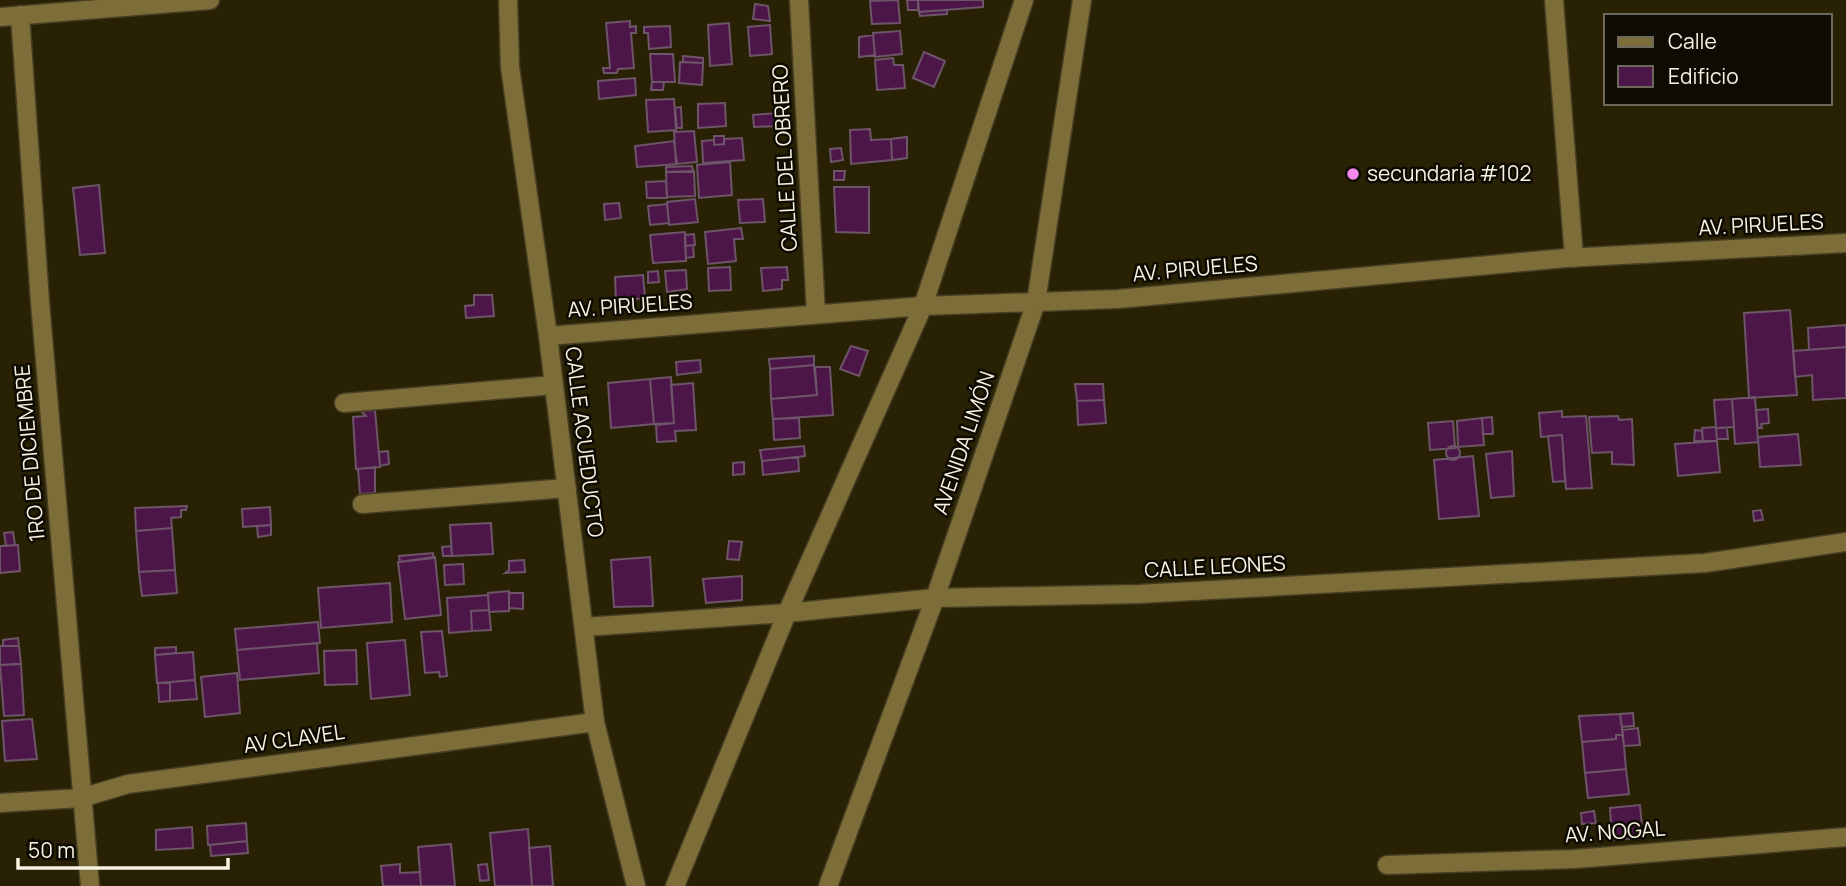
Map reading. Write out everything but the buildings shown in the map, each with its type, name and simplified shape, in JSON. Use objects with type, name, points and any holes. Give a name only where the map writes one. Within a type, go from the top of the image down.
[{"type":"street","points":[[0,17],[210,0]]},
{"type":"street","name":"CALLE ACUEDUCTO","points":[[508,0],[510,67],[548,335],[595,722],[636,886]]},
{"type":"street","name":"CALLE DEL OBRERO","points":[[799,0],[816,314]]},
{"type":"street","points":[[675,886],[787,613],[923,306],[1024,0]]},
{"type":"street","name":"AVENIDA LIMÓN","points":[[828,886],[935,598],[1037,302],[1082,0]]},
{"type":"street","points":[[1554,0],[1574,258]]},
{"type":"street","name":"1RO DE DICIEMBRE","points":[[20,15],[41,316],[90,886]]},
{"type":"street","name":"AV. PIRUELES","points":[[548,335],[923,306],[1118,299],[1574,258],[1846,243]]},
{"type":"street","points":[[344,403],[554,385]]},
{"type":"street","points":[[362,504],[567,488]]},
{"type":"street","name":"CALLE LEONES","points":[[585,627],[787,613],[935,598],[1139,594],[1705,563],[1846,542]]},
{"type":"street","name":"AV CLAVEL","points":[[0,803],[81,798],[128,784],[595,722]]},
{"type":"street","name":"AV. NOGAL","points":[[1387,864],[1575,859],[1846,837]]},
{"type":"place","name":"secundaria #102","points":[[1353,174]]}]
